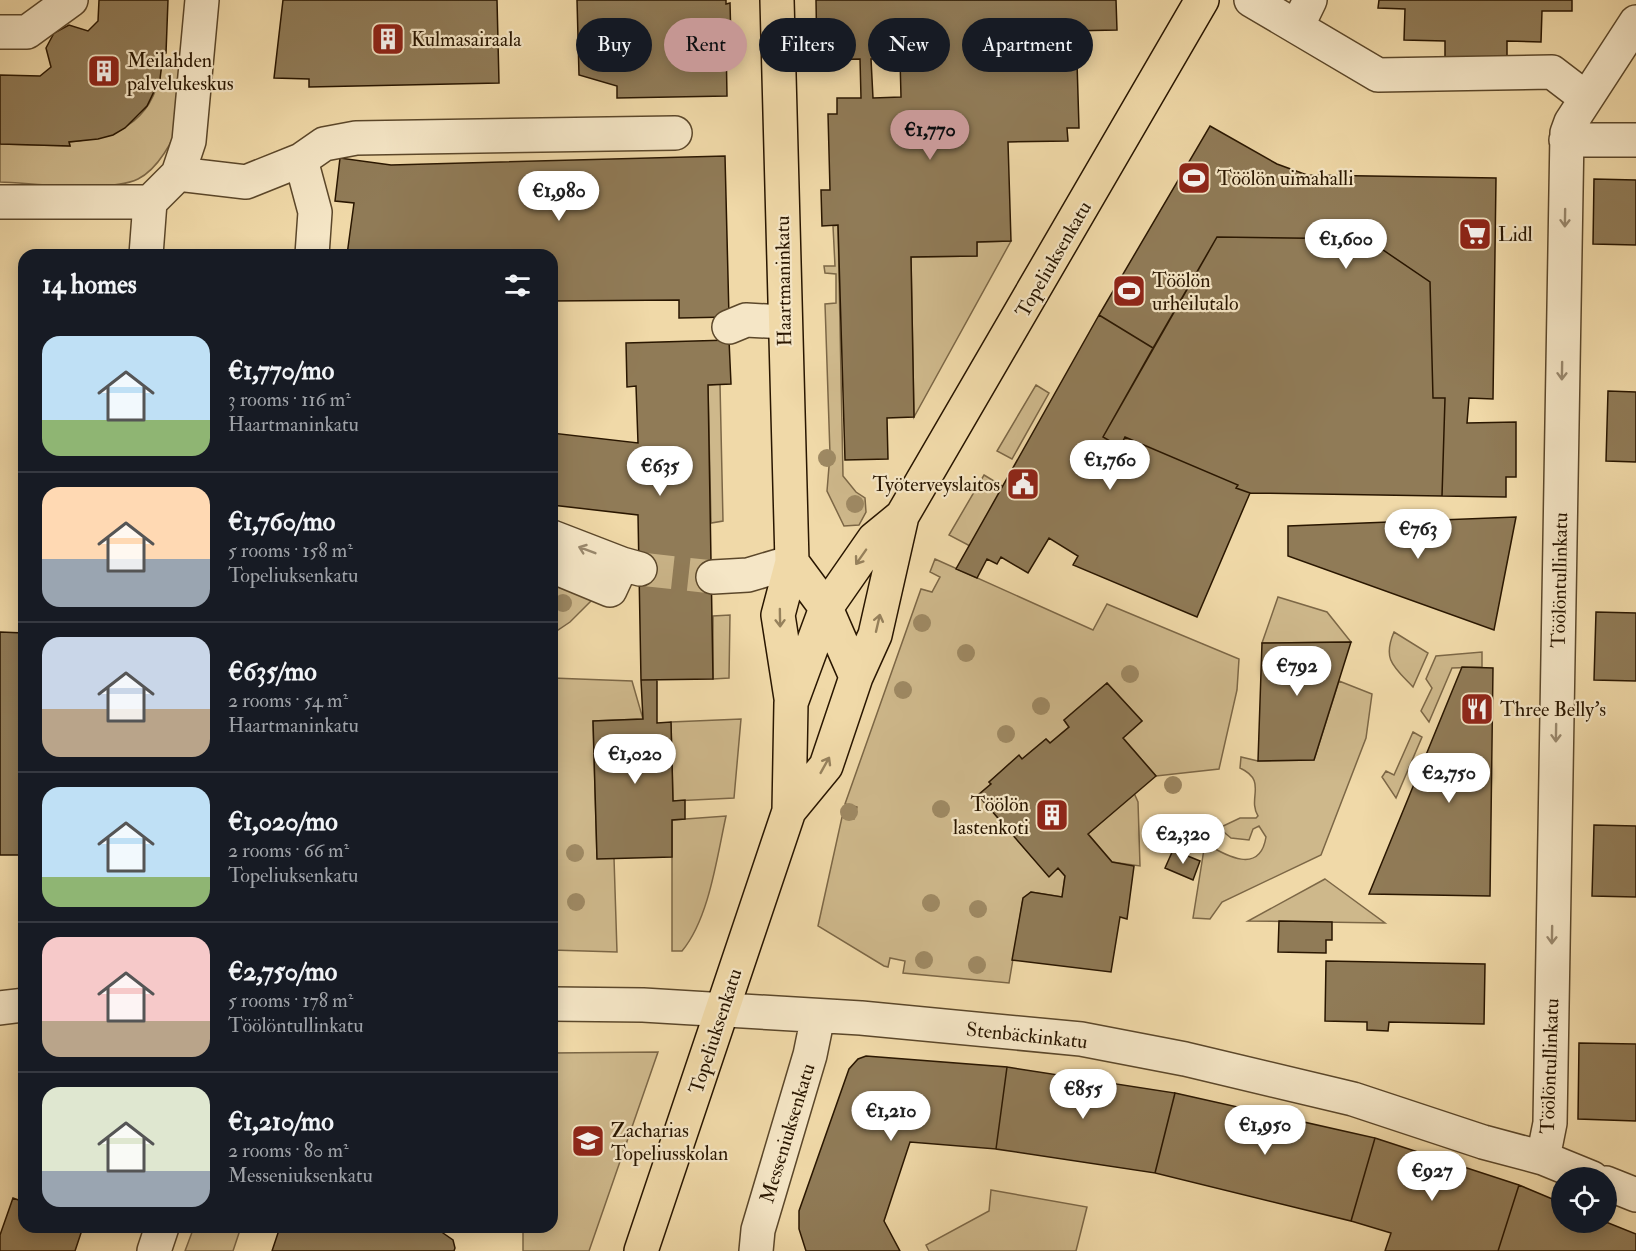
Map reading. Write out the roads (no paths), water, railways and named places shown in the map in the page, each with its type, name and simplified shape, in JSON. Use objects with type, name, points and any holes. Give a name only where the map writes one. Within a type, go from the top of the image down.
[{"type":"main road","name":"Haartmaninkatu","points":[[777,0],[783,322],[792,562],[778,615],[791,703]]},
{"type":"main road","name":"Topeliuksenkatu","points":[[789,810],[826,766],[856,677],[875,635],[902,516],[1202,0]]},
{"type":"main road","name":"Topeliuksenkatu","points":[[641,1251],[789,810],[791,703],[826,608],[874,539],[902,516]]},
{"type":"main road","points":[[792,562],[826,608],[856,677]]},
{"type":"street","points":[[0,32],[27,32],[71,0]]},
{"type":"street","points":[[146,249],[150,202],[178,174],[189,141],[202,0]]},
{"type":"street","points":[[1251,0],[1303,14],[1378,75],[1552,72],[1587,98]]},
{"type":"street","name":"Töölöntullinkatu","points":[[1543,1158],[1550,1124],[1566,140],[1570,122],[1636,22]]},
{"type":"street","points":[[178,174],[246,182],[312,152],[356,138],[675,133]]},
{"type":"street","points":[[1566,140],[1636,140]]},
{"type":"street","points":[[312,152],[315,212],[312,249]]},
{"type":"street","points":[[0,202],[150,202]]},
{"type":"street","points":[[729,327],[746,320],[783,322]]},
{"type":"street","points":[[558,540],[624,574],[558,567]]},
{"type":"street","points":[[713,577],[748,575],[792,562]]},
{"type":"street","name":"Stenbäckinkatu","points":[[558,1004],[818,1016],[1081,1039],[1185,1059],[1353,1099],[1483,1142],[1543,1158],[1565,1167]]},
{"type":"street","points":[[0,1008],[18,1006]]},
{"type":"street","name":"Messeniuksenkatu","points":[[756,1251],[758,1230],[810,1055],[818,1016]]},
{"type":"street","points":[[1617,1187],[1636,1195]]},
{"type":"street","points":[[154,1251],[160,1233]]},
{"type":"tunnel","points":[[640,569],[713,577]]},
{"type":"place","name":"Kulmasairaala","points":[[388,39]]},
{"type":"place","name":"Meilahden palvelukeskus","points":[[104,71]]},
{"type":"place","name":"Töölön uimahalli","points":[[1194,178]]},
{"type":"place","name":"Lidl","points":[[1475,234]]},
{"type":"place","name":"Töölön urheilutalo","points":[[1129,291]]},
{"type":"place","name":"Työterveyslaitos","points":[[1023,484]]},
{"type":"place","name":"Three Belly's","points":[[1477,709]]},
{"type":"place","name":"Töölön lastenkoti","points":[[1052,815]]},
{"type":"place","name":"Zacharias Topeliusskolan","points":[[588,1141]]}]
